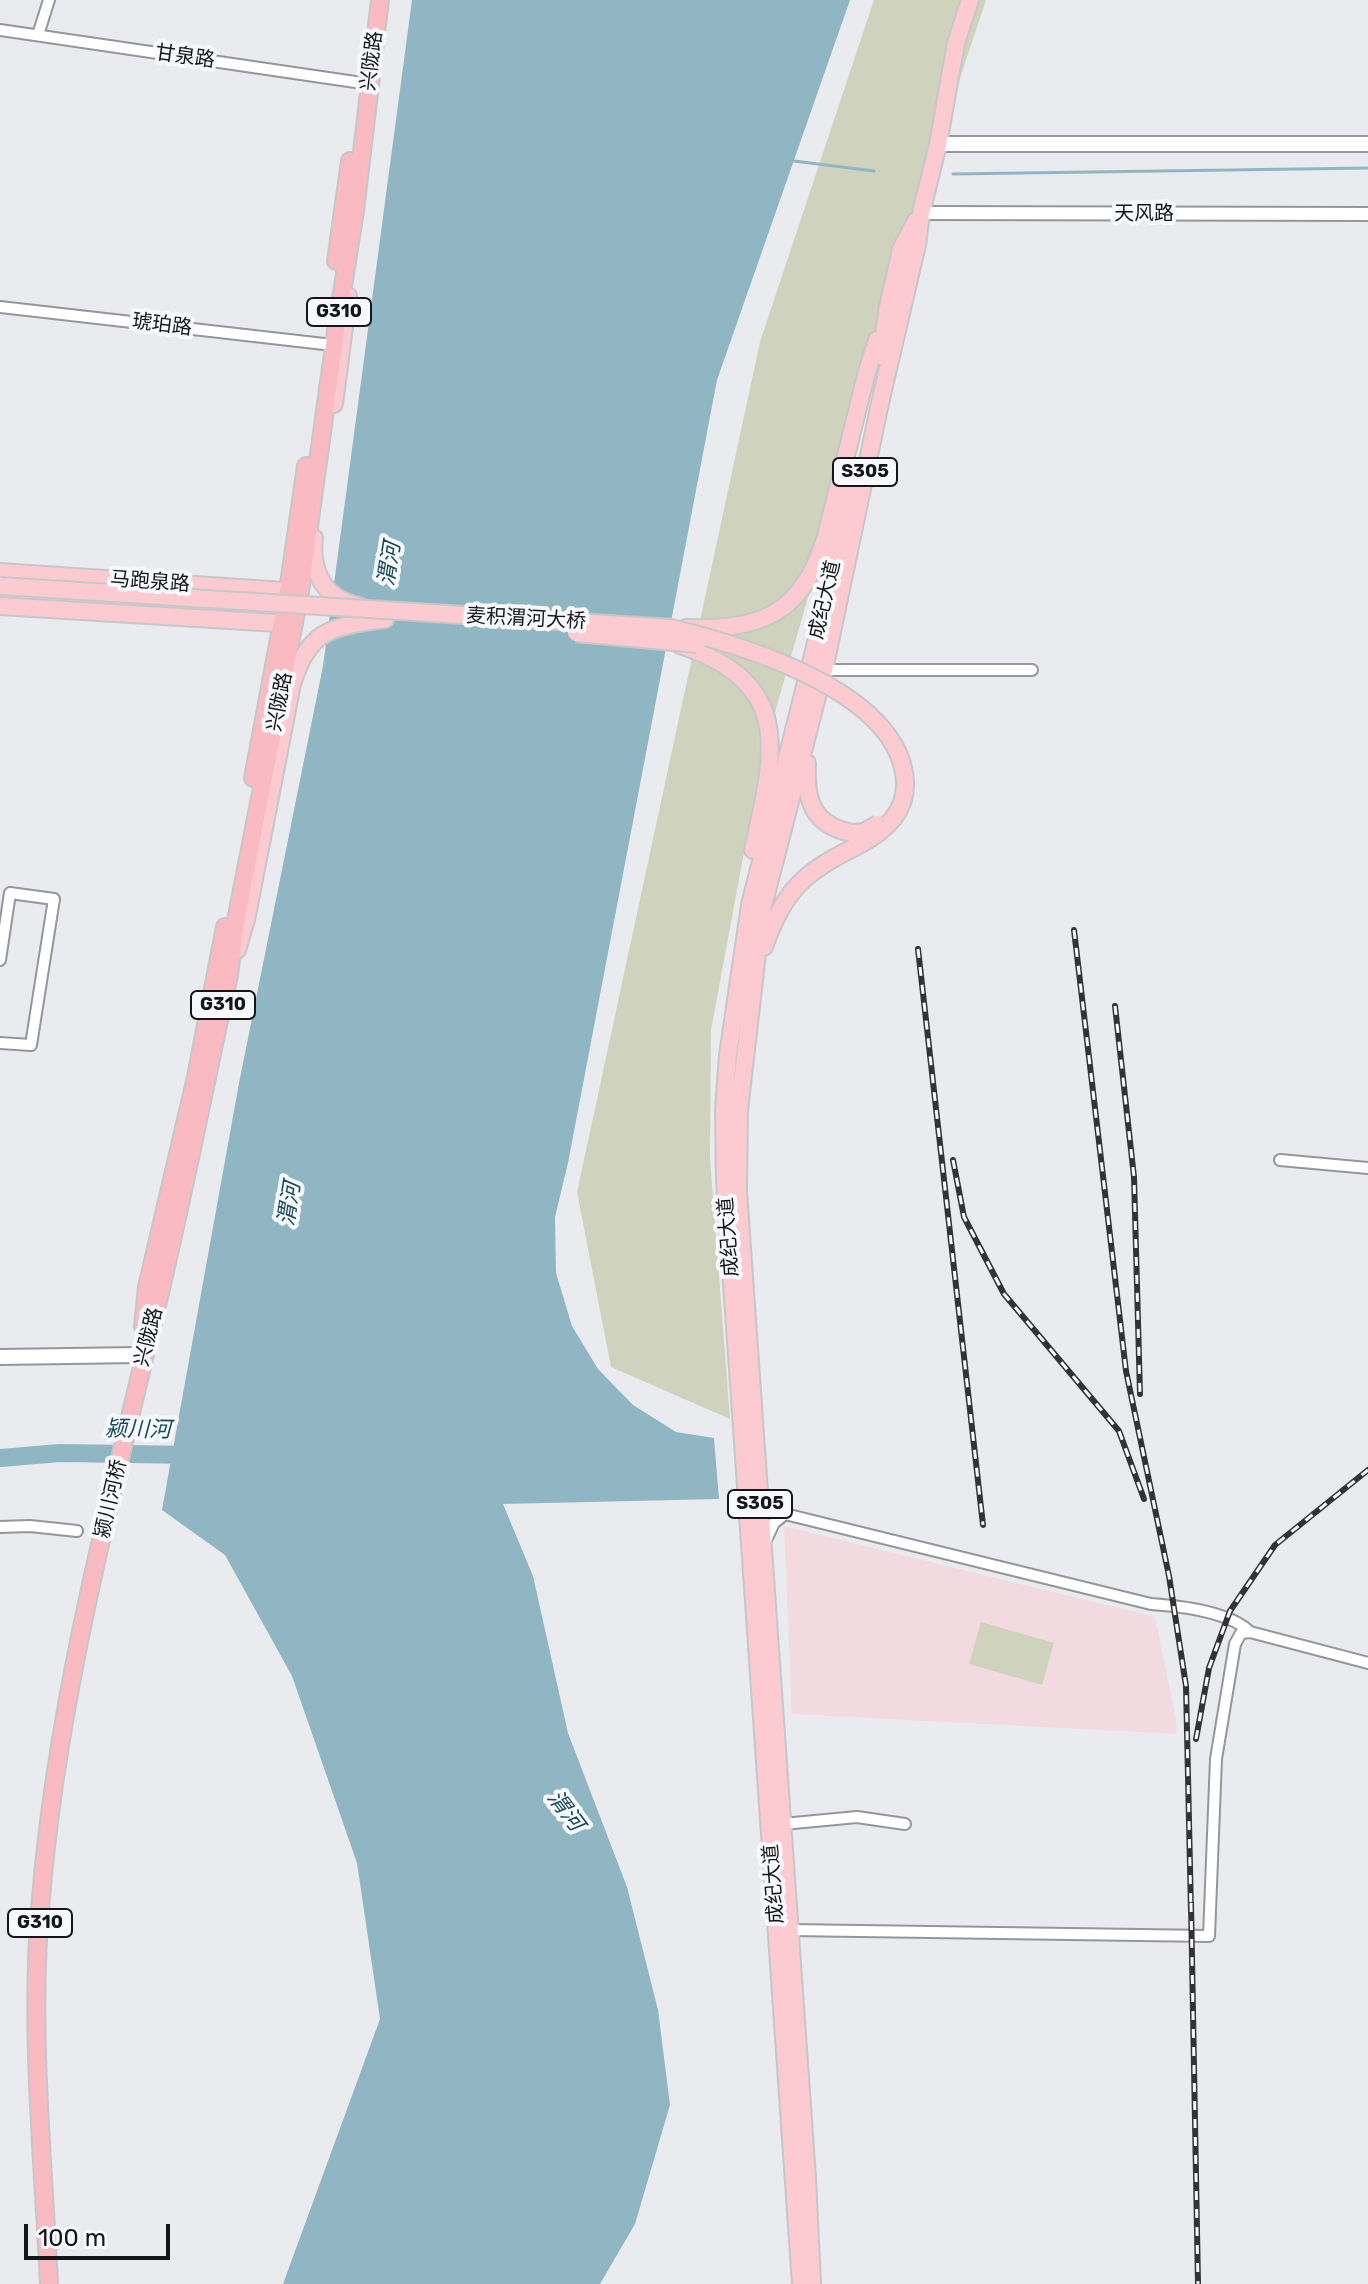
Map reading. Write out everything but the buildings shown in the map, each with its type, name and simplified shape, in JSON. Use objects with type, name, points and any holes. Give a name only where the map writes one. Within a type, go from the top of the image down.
[{"type":"highway","name":"兴陇路","points":[[137,1384],[229,975],[289,624],[355,211],[369,0]]},
{"type":"highway","name":"兴陇路","points":[[294,591],[324,344],[364,83],[380,0]]},
{"type":"highway","name":"兴陇路","points":[[137,1384],[147,1287],[199,1062],[289,624]]},
{"type":"highway","name":"颍川河桥","points":[[49,2284],[36,2016],[40,1899],[53,1791],[73,1670],[137,1384]]},
{"type":"main road","name":"成纪大道","points":[[812,2284],[737,1152],[762,910],[824,670],[917,245],[956,43],[970,0]]},
{"type":"main road","points":[[938,144],[1368,144]]},
{"type":"main road","points":[[355,211],[345,325],[316,524],[314,568],[328,591],[339,599],[385,615]]},
{"type":"main road","name":"成纪大道","points":[[801,2284],[725,1181],[724,1110],[728,1055],[750,905],[814,651],[881,359],[887,312],[901,249],[921,213]]},
{"type":"main road","points":[[669,634],[743,626],[784,606],[799,592],[819,560],[866,375],[887,312]]},
{"type":"main road","name":"马跑泉路","points":[[0,572],[294,591]]},
{"type":"main road","name":"麦积渭河大桥","points":[[0,586],[669,634],[726,641],[792,666],[848,699],[886,735],[902,762],[905,789],[897,815],[885,828],[854,839],[791,891],[775,917],[753,979]]},
{"type":"main road","name":"麦积渭河大桥","points":[[0,594],[385,615]]},
{"type":"main road","name":"马跑泉路","points":[[0,606],[289,624]]},
{"type":"main road","points":[[229,975],[246,920],[292,684],[306,650],[316,638],[331,630],[385,615]]},
{"type":"main road","points":[[669,634],[729,666],[755,693],[770,728],[771,768],[739,913],[726,1000],[728,1055]]},
{"type":"main road","points":[[808,730],[808,799],[826,824],[854,839]]},
{"type":"main road","points":[[0,1357],[140,1358]]},
{"type":"main road","points":[[0,1365],[140,1358]]},
{"type":"street","points":[[38,35],[49,0]]},
{"type":"street","name":"甘泉路","points":[[0,30],[364,83]]},
{"type":"street","name":"天风路","points":[[921,213],[1368,214]]},
{"type":"street","name":"琥珀路","points":[[0,307],[324,344]]},
{"type":"street","points":[[824,670],[1032,670]]},
{"type":"street","points":[[0,960],[10,893],[54,899],[31,1045],[0,1043]]},
{"type":"street","points":[[1280,1160],[1368,1168]]},
{"type":"street","points":[[764,1544],[774,1523],[785,1514],[1151,1604],[1186,1607],[1241,1623],[1250,1632]]},
{"type":"street","points":[[0,1527],[30,1526],[77,1531]]},
{"type":"street","points":[[790,1930],[1209,1936],[1216,1759],[1235,1644],[1241,1633],[1250,1632],[1368,1663]]},
{"type":"street","points":[[783,1824],[857,1817],[905,1824]]},
{"type":"shaded area","points":[[784,1526],[1155,1617],[1176,1719],[1176,1734],[792,1714]]},
{"type":"green space","points":[[874,0],[986,0],[938,144],[761,761],[711,1030],[710,1158],[730,1419],[611,1367],[577,1192],[760,342]]},
{"type":"green space","points":[[981,1622],[1054,1643],[1042,1685],[969,1664]]},
{"type":"water","name":"渭河","points":[[412,0],[850,0],[717,380],[568,1163],[555,1217],[556,1273],[572,1326],[598,1369],[633,1405],[676,1432],[714,1438],[719,1499],[503,1504],[533,1576],[568,1733],[627,1887],[658,2010],[670,2105],[635,2224],[600,2284],[283,2284],[380,2019],[357,1863],[292,1676],[225,1555],[162,1510],[239,1083],[323,666]]},
{"type":"waterway","points":[[794,161],[874,171]]},
{"type":"waterway","points":[[953,174],[1368,168]]},
{"type":"waterway","name":"颍川河","points":[[0,1458],[60,1453],[196,1455]]},
{"type":"railway","points":[[1074,930],[1126,1371],[1169,1576],[1186,1686],[1191,1912]]},
{"type":"railway","points":[[918,949],[983,1525]]},
{"type":"railway","points":[[1115,1006],[1134,1177],[1140,1394]]},
{"type":"railway","points":[[953,1160],[964,1217],[1004,1294],[1119,1431],[1144,1499]]},
{"type":"railway","points":[[1196,1739],[1209,1668],[1230,1611],[1275,1545],[1368,1470]]},
{"type":"railway","points":[[1191,1903],[1198,2284]]}]
